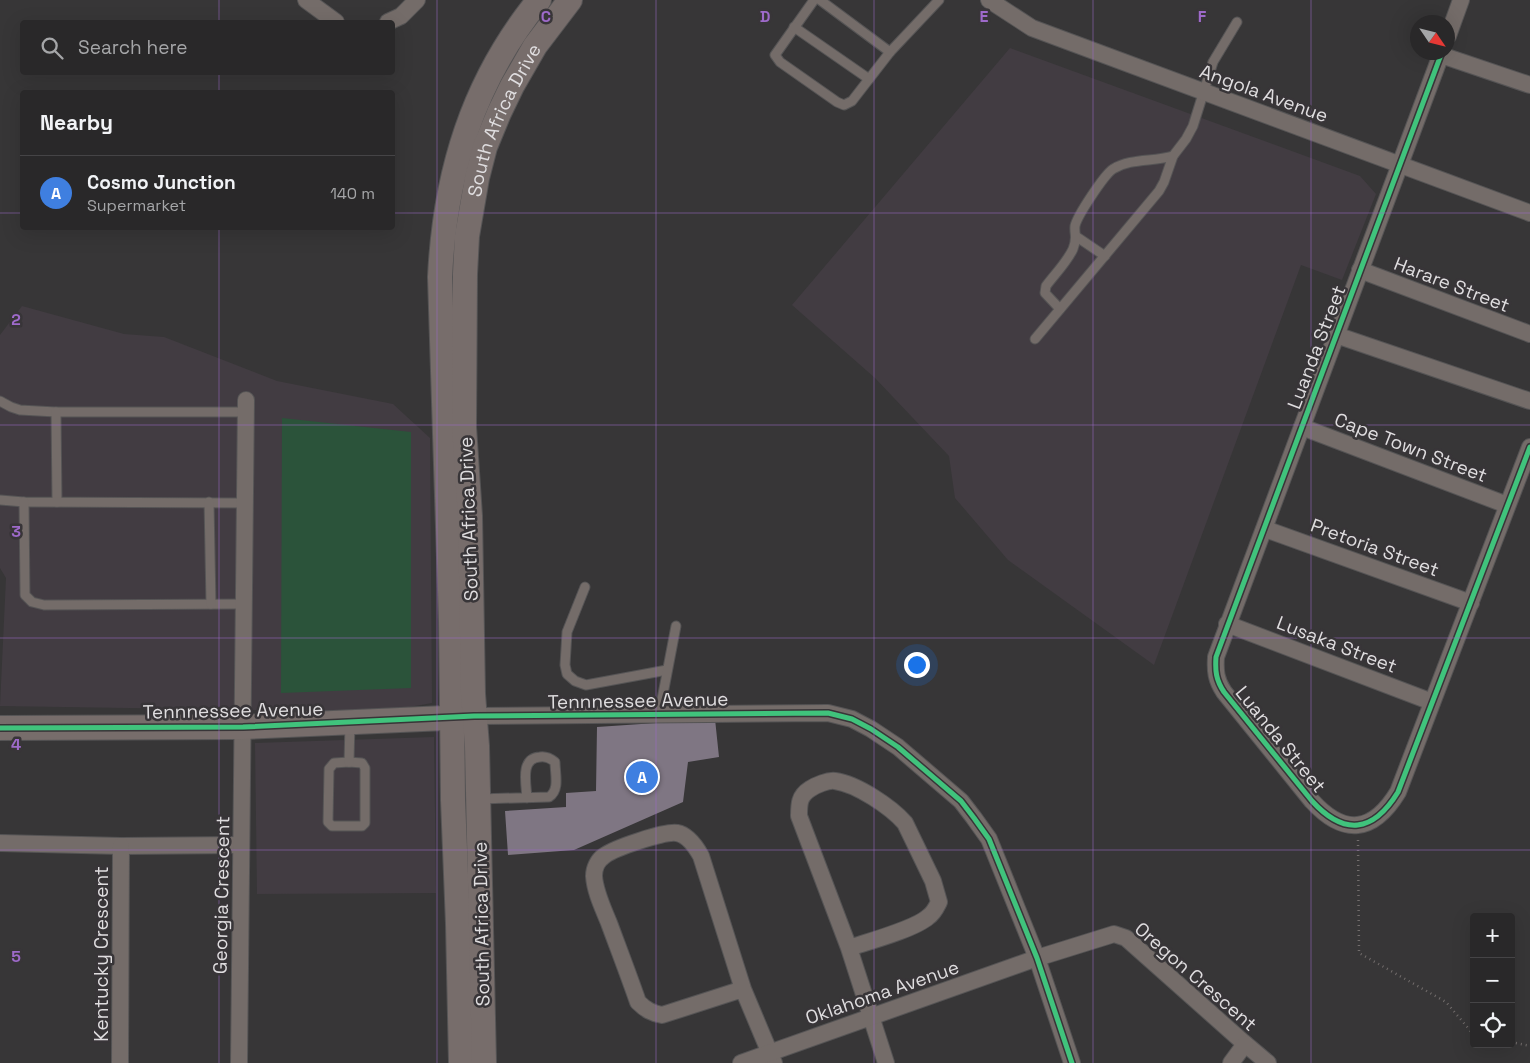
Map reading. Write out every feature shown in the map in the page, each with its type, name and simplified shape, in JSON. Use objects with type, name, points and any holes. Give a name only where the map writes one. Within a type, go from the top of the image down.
[{"type":"street","points":[[306,0],[333,20]]},
{"type":"street","points":[[392,20],[401,16],[417,0]]},
{"type":"street","name":"South Africa Drive","points":[[484,1063],[478,799],[463,717],[451,620],[440,276],[444,222],[456,160],[479,98],[502,54],[539,0]]},
{"type":"street","name":"South Africa Drive","points":[[461,1063],[453,800],[463,717],[470,516],[464,427],[464,274],[467,236],[477,178],[485,147],[499,113],[530,54],[570,0]]},
{"type":"street","name":"Angola Avenue","points":[[989,0],[1032,28],[1530,213]]},
{"type":"street","points":[[1455,17],[1461,0]]},
{"type":"street","points":[[1455,59],[1530,85]]},
{"type":"street","name":"Luanda Street","points":[[1358,825],[1348,825],[1331,819],[1324,814],[1224,692],[1218,682],[1215,671],[1216,657],[1439,60]]},
{"type":"street","name":"Harare Street","points":[[1360,270],[1530,334]]},
{"type":"street","points":[[1336,335],[1530,401]]},
{"type":"street","name":"Georgia Crescent","points":[[239,1063],[246,406]]},
{"type":"street","name":"Cape Town Street","points":[[1302,427],[1507,504]]},
{"type":"street","points":[[1358,825],[1381,815],[1398,792],[1530,447]]},
{"type":"street","name":"Pretoria Street","points":[[1265,529],[1471,603]]},
{"type":"street","name":"Lusaka Street","points":[[1227,624],[1432,702]]},
{"type":"street","name":"Tennnessee Avenue","points":[[0,728],[243,727],[463,717],[659,714],[828,713],[852,719],[871,729],[905,752],[960,801],[989,839],[1037,958],[1072,1063]]},
{"type":"street","points":[[849,948],[928,918],[939,902],[933,881],[905,823],[898,815],[872,796],[834,781],[814,786],[803,793],[799,806],[800,816],[849,948],[886,1063]]},
{"type":"street","points":[[744,989],[662,1015],[652,1013],[644,1008],[638,1002],[599,896],[594,874],[597,864],[603,856],[615,849],[667,833],[677,833],[695,845],[701,856],[744,989],[772,1058]]},
{"type":"street","name":"Kentucky Crescent","points":[[0,843],[121,846],[241,845]]},
{"type":"street","name":"Kentucky Crescent","points":[[120,1063],[121,846]]},
{"type":"street","name":"Oregon Crescent","points":[[1037,958],[1114,934],[1126,938],[1268,1063]]},
{"type":"street","name":"Oklahoma Avenue","points":[[741,1063],[772,1058],[870,1018],[1037,958]]},
{"type":"street","points":[[1231,1063],[1245,1044]]},
{"type":"lane","points":[[814,0],[777,52],[776,57],[837,102],[844,105],[852,101],[890,52],[939,0]]},
{"type":"lane","points":[[820,0],[890,52]]},
{"type":"lane","points":[[1035,338],[1159,191],[1173,156],[1193,126],[1213,62],[1237,22]]},
{"type":"lane","points":[[794,27],[869,79]]},
{"type":"lane","points":[[1060,309],[1045,293],[1046,286],[1072,250],[1077,237],[1075,227],[1098,187],[1112,170],[1128,162],[1173,156]]},
{"type":"lane","points":[[1077,237],[1104,256]]},
{"type":"lane","points":[[0,401],[10,408],[20,410],[56,412],[246,406]]},
{"type":"lane","points":[[56,412],[57,502]]},
{"type":"lane","points":[[0,500],[24,502],[245,503]]},
{"type":"lane","points":[[24,502],[25,595],[32,602],[44,605],[245,604]]},
{"type":"lane","points":[[209,502],[211,604]]},
{"type":"lane","points":[[584,587],[567,632],[565,665],[567,674],[575,681],[586,685],[667,670]]},
{"type":"lane","points":[[659,714],[676,626]]},
{"type":"lane","points":[[350,722],[350,762]]},
{"type":"lane","points":[[478,799],[526,798],[549,797],[556,788],[555,762],[551,758],[545,756],[532,757],[528,761],[526,768],[526,798]]},
{"type":"lane","points":[[350,762],[362,763],[365,768],[365,824],[362,826],[332,826],[328,822],[329,769],[334,763],[350,762]]},
{"type":"path","points":[[1358,825],[1359,953],[1446,1002],[1470,1029]]},
{"type":"path","points":[[1515,1043],[1530,1046]]},
{"type":"shaded area","points":[[1010,48],[1360,176],[1376,194],[1342,280],[1301,265],[1154,665],[1008,560],[955,498],[949,456],[875,378],[792,305]]},
{"type":"shaded area","points":[[22,306],[124,334],[164,337],[277,381],[393,404],[430,438],[432,703],[381,712],[0,706],[6,578],[0,568],[0,335]]},
{"type":"shaded area","points":[[434,737],[436,893],[257,894],[255,743]]},
{"type":"green space","points":[[282,418],[411,432],[411,688],[281,693]]},
{"type":"building","points":[[715,719],[719,757],[688,762],[683,802],[574,850],[508,855],[505,811],[566,807],[566,793],[596,791],[597,727]]},
{"type":"cycle path","points":[[1439,60],[1216,657],[1217,675],[1224,692],[1312,801],[1335,820],[1358,825],[1368,822],[1379,816],[1398,792],[1530,447]]},
{"type":"cycle path","points":[[0,728],[243,727],[474,716],[828,713],[852,719],[898,747],[961,801],[989,839],[1037,958],[1072,1063]]},
{"type":"place","name":"Cosmo Junction","points":[[642,777]]}]
